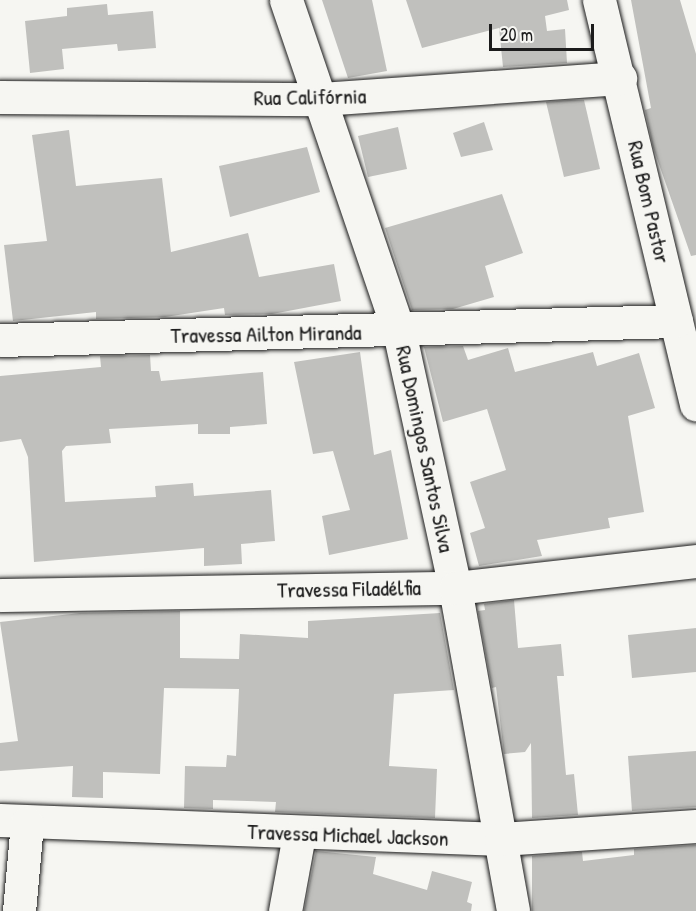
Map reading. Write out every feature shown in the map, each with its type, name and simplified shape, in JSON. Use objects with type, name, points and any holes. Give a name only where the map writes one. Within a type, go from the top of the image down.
[{"type":"street","name":"Rua Domingos Santos Silva","points":[[286,0],[399,331],[455,588],[513,911]]},
{"type":"street","name":"Rua Bom Pastor","points":[[599,0],[620,78],[696,405]]},
{"type":"street","name":"Rua Califórnia","points":[[0,97],[321,99],[620,78]]},
{"type":"street","name":"Travessa Ailton Miranda","points":[[0,340],[399,331],[676,321]]},
{"type":"street","name":"Travessa Filadélfia","points":[[0,595],[455,588],[696,561]]},
{"type":"street","name":"Travessa Michael Jackson","points":[[13,821],[299,835],[501,839],[696,826]]},
{"type":"street","points":[[13,821],[19,911]]},
{"type":"street","points":[[285,911],[299,835]]},
{"type":"building","points":[[322,0],[372,0],[387,71],[348,78]]},
{"type":"building","points":[[406,0],[567,0],[569,10],[545,16],[547,31],[565,29],[567,63],[503,67],[499,28],[422,48]]},
{"type":"building","points":[[631,0],[680,0],[696,54],[696,255],[691,256],[653,147],[645,110],[651,108]]},
{"type":"building","points":[[107,4],[108,15],[153,11],[156,48],[118,51],[117,44],[62,49],[64,69],[30,73],[25,21],[67,16],[67,8]]},
{"type":"building","points":[[584,100],[600,169],[564,177],[546,102]]},
{"type":"building","points":[[484,122],[493,150],[461,157],[453,133]]},
{"type":"building","points":[[398,127],[407,169],[368,177],[358,136]]},
{"type":"building","points":[[69,130],[76,186],[162,178],[171,252],[248,233],[259,277],[334,264],[341,301],[272,314],[225,315],[224,308],[165,317],[96,319],[96,312],[13,321],[4,245],[47,241],[32,135]]},
{"type":"building","points":[[307,147],[320,192],[230,217],[219,166]]},
{"type":"building","points":[[502,194],[523,253],[485,266],[494,297],[453,309],[412,310],[385,228]]},
{"type":"building","points":[[463,346],[468,360],[508,348],[515,372],[593,352],[597,366],[639,353],[655,408],[628,416],[644,512],[608,518],[610,528],[537,540],[542,556],[479,566],[470,533],[485,528],[470,482],[506,470],[487,409],[443,422],[424,347]]},
{"type":"building","points":[[360,352],[374,455],[391,450],[408,539],[329,555],[322,516],[350,510],[333,451],[313,454],[294,362]]},
{"type":"building","points":[[150,355],[151,371],[159,371],[161,381],[263,372],[267,424],[230,427],[230,434],[198,434],[198,424],[109,429],[111,443],[66,446],[62,451],[65,502],[156,497],[155,486],[193,483],[194,496],[271,490],[275,541],[241,544],[242,564],[204,566],[204,548],[34,562],[28,457],[21,439],[0,442],[0,376],[101,367],[100,356]]},
{"type":"building","points":[[514,600],[518,648],[561,644],[564,676],[557,676],[566,775],[574,774],[578,815],[532,818],[531,743],[525,752],[504,754],[496,687],[492,688],[478,611],[485,610],[484,604]]},
{"type":"building","points":[[180,611],[180,658],[239,659],[240,634],[308,638],[308,621],[440,613],[454,690],[394,694],[389,766],[437,769],[435,818],[275,812],[276,802],[213,800],[213,809],[184,808],[185,766],[226,767],[227,755],[236,756],[239,689],[164,688],[160,774],[103,772],[103,798],[72,797],[73,766],[0,771],[0,743],[18,741],[0,622],[80,613]]},
{"type":"building","points":[[696,628],[696,672],[632,678],[628,635]]},
{"type":"building","points":[[696,751],[696,807],[632,811],[628,756]]},
{"type":"building","points":[[696,845],[696,911],[532,911],[532,856],[582,852],[583,861],[634,855],[634,849]]},
{"type":"building","points":[[316,851],[376,857],[373,874],[427,890],[432,871],[472,882],[467,902],[472,904],[471,911],[304,911]]}]
